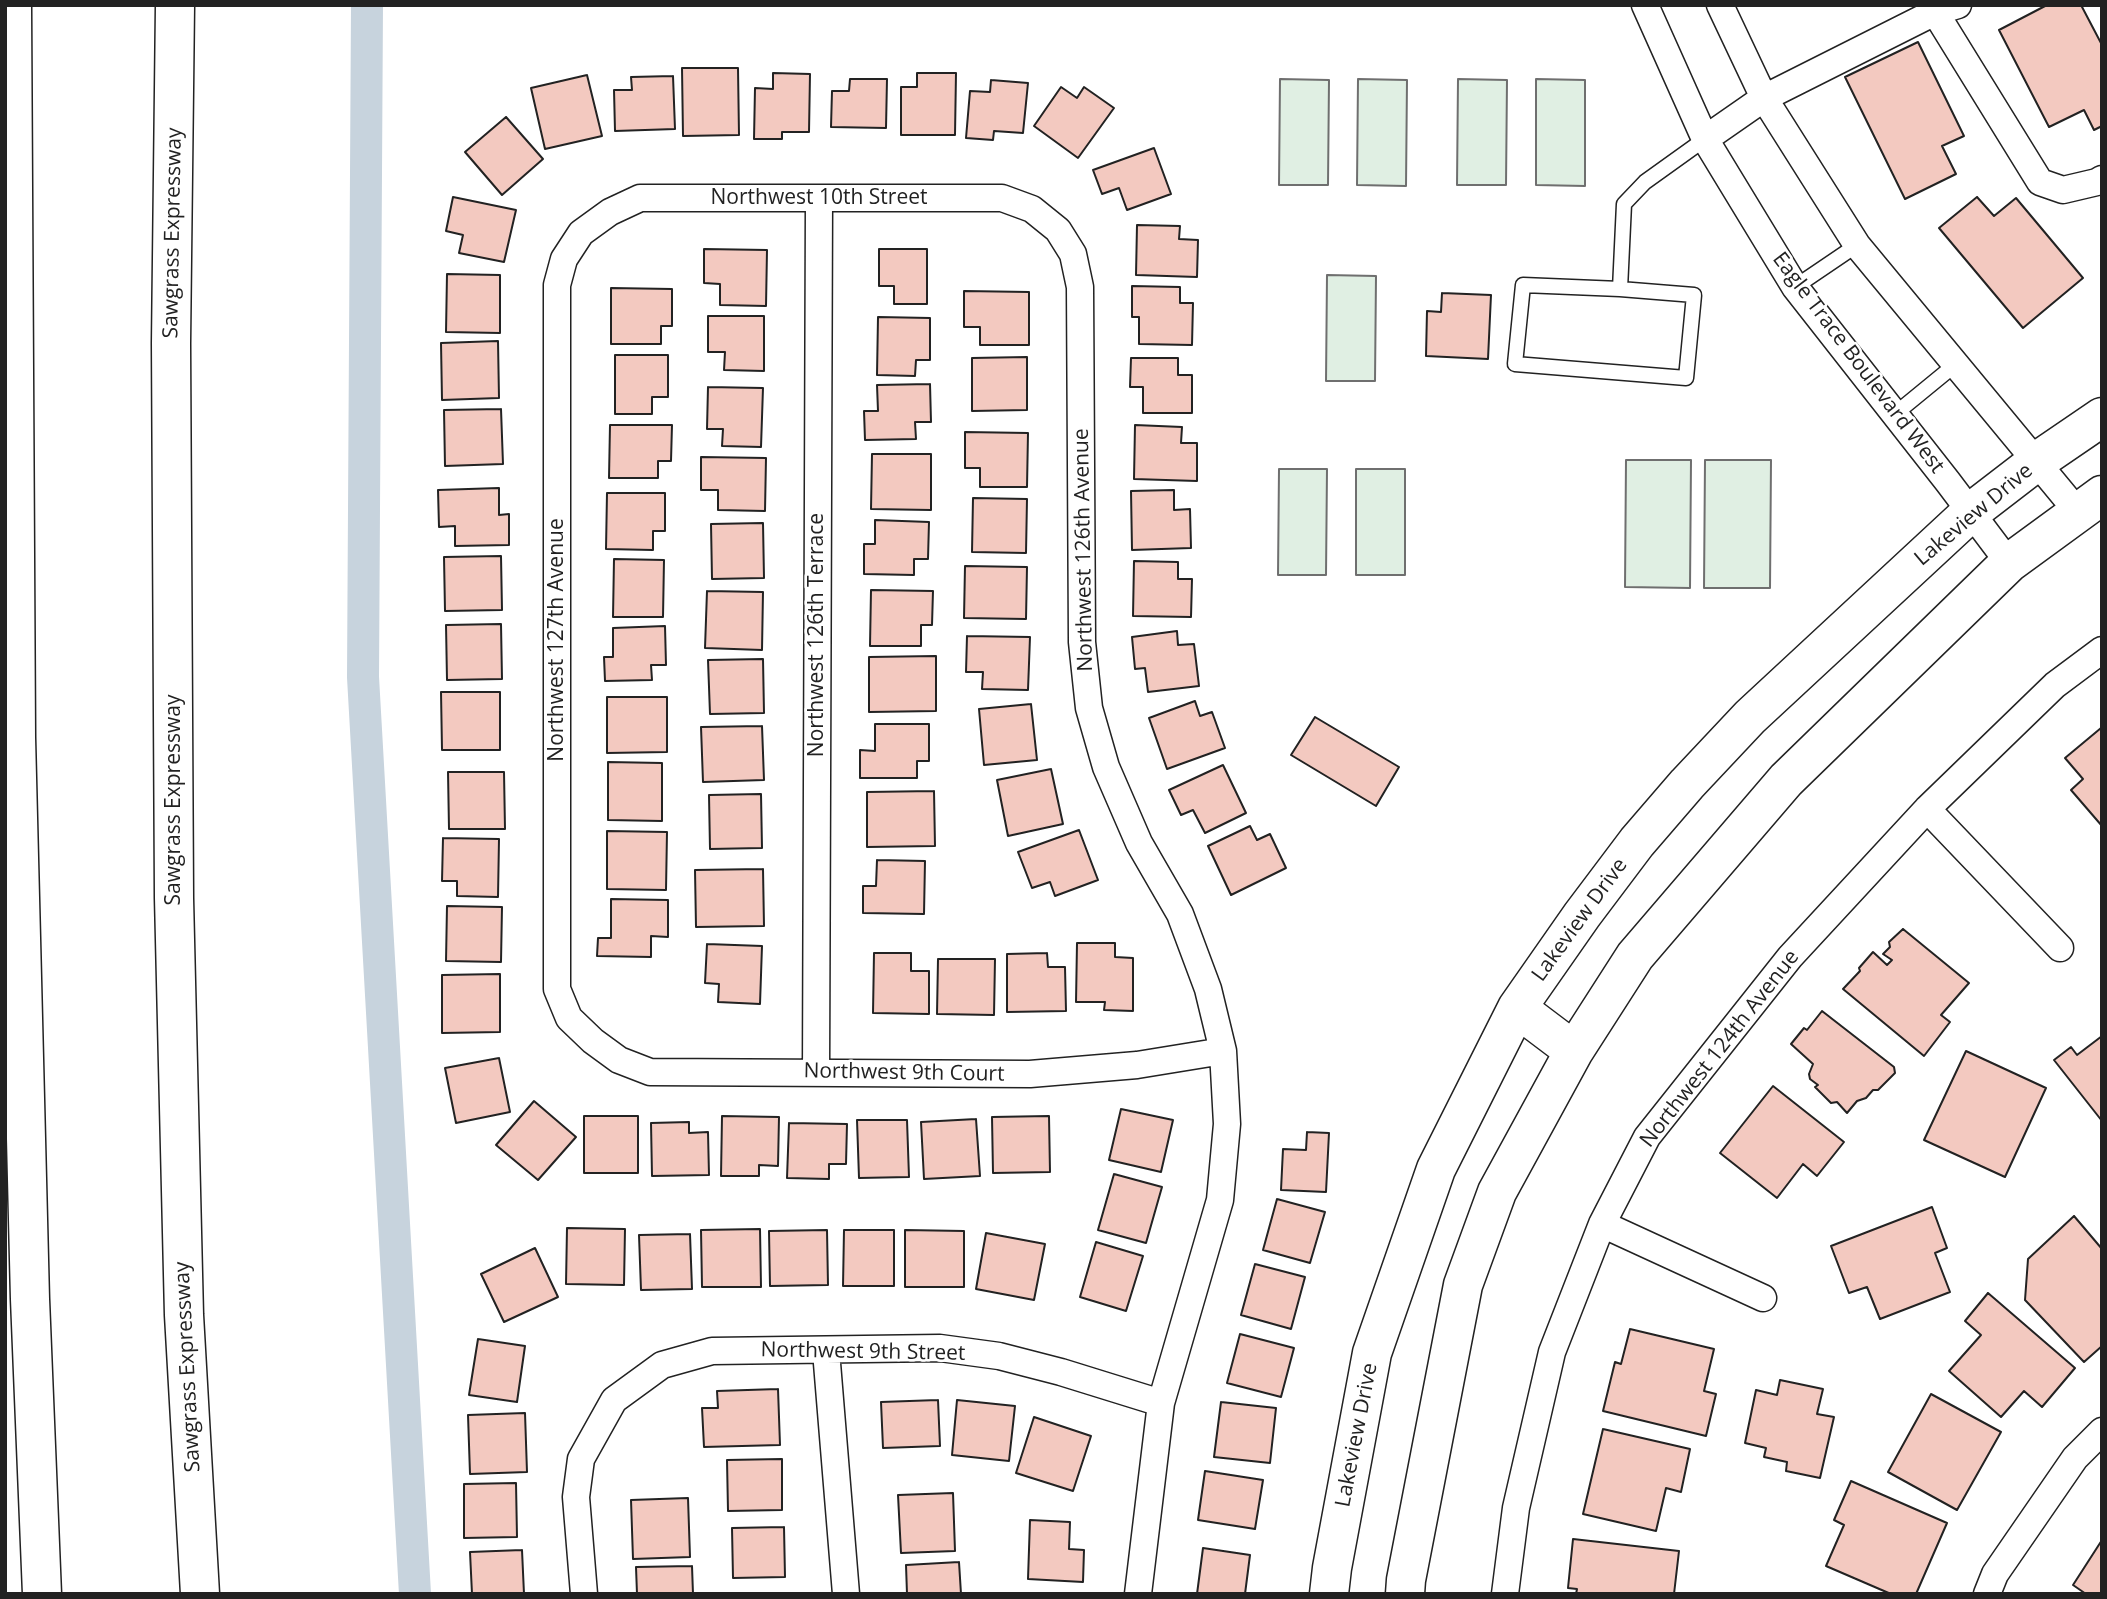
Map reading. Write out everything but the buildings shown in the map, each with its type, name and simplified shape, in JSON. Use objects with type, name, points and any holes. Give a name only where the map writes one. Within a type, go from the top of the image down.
[{"type":"main road","points":[[12,5],[16,737],[30,1299],[42,1594]]},
{"type":"main road","name":"Sawgrass Expressway","points":[[175,5],[171,343],[174,898],[184,1315],[200,1594]]},
{"type":"main road","name":"Lakeview Drive","points":[[1329,1594],[1372,1353],[1436,1169],[1517,1007],[1637,842],[1750,717],[1971,512],[2036,462],[2102,417]]},
{"type":"main road","points":[[1405,1594],[1463,1285],[1497,1192],[1574,1051],[1635,956],[1786,780],[2008,564],[2090,503]]},
{"type":"main road","points":[[1517,1007],[1574,1051]]},
{"type":"street","name":"Eagle Trace Boulevard West","points":[[1645,5],[1705,139],[1796,287],[1971,512],[2008,564]]},
{"type":"street","points":[[1720,5],[1765,98],[1857,245],[2036,462],[2090,503]]},
{"type":"street","points":[[1705,139],[1765,98],[1947,9],[2040,182],[2063,190],[2102,179]]},
{"type":"street","name":"Northwest 10th Street","points":[[581,233],[610,212],[640,198],[1002,198],[1032,209],[1058,230]]},
{"type":"street","name":"Northwest 126th Terrace","points":[[816,1072],[819,198]]},
{"type":"street","name":"Northwest 126th Avenue","points":[[1058,230],[1073,254],[1080,287],[1082,642],[1089,708],[1106,767],[1139,843],[1180,914],[1208,989],[1223,1051],[1227,1124],[1220,1200],[1161,1403],[1138,1594]]},
{"type":"street","name":"Northwest 127th Avenue","points":[[581,233],[564,259],[557,285],[557,989],[569,1018],[593,1041]]},
{"type":"street","name":"Northwest 124th Avenue","points":[[1505,1594],[1516,1508],[1552,1352],[1602,1224],[1647,1137],[1790,957],[1927,808],[2056,685],[2102,650]]},
{"type":"street","points":[[1927,808],[2060,948]]},
{"type":"street","name":"Northwest 9th Court","points":[[593,1041],[619,1060],[650,1072],[1030,1074],[1137,1065],[1223,1051]]},
{"type":"street","points":[[1602,1224],[1763,1298]]},
{"type":"street","name":"Northwest 9th Street","points":[[584,1594],[576,1497],[581,1460],[614,1401],[662,1365],[712,1351],[940,1348],[999,1356],[1161,1403]]},
{"type":"street","points":[[826,1351],[846,1594]]},
{"type":"street","points":[[1987,1594],[1995,1574],[2075,1458],[2102,1431]]},
{"type":"lane","points":[[1620,289],[1625,204],[1645,182],[1705,139]]},
{"type":"lane","points":[[1796,287],[1857,245]]},
{"type":"lane","points":[[1522,285],[1620,289],[1694,295],[1686,378],[1515,364],[1522,285]]},
{"type":"lane","points":[[1895,414],[1956,364]]},
{"type":"green space","points":[[1280,79],[1329,80],[1328,185],[1279,185]]},
{"type":"green space","points":[[1358,79],[1407,80],[1406,186],[1357,185]]},
{"type":"green space","points":[[1458,79],[1507,80],[1506,185],[1457,185]]},
{"type":"green space","points":[[1536,79],[1585,80],[1585,186],[1536,185]]},
{"type":"green space","points":[[1327,275],[1376,276],[1375,381],[1326,381]]},
{"type":"green space","points":[[1626,460],[1691,460],[1690,588],[1625,587]]},
{"type":"green space","points":[[1705,460],[1771,460],[1770,588],[1704,588]]},
{"type":"green space","points":[[1279,469],[1327,469],[1326,575],[1278,575]]},
{"type":"green space","points":[[1356,469],[1405,469],[1405,575],[1356,575]]},
{"type":"waterway","points":[[367,5],[363,677],[415,1594]]}]
